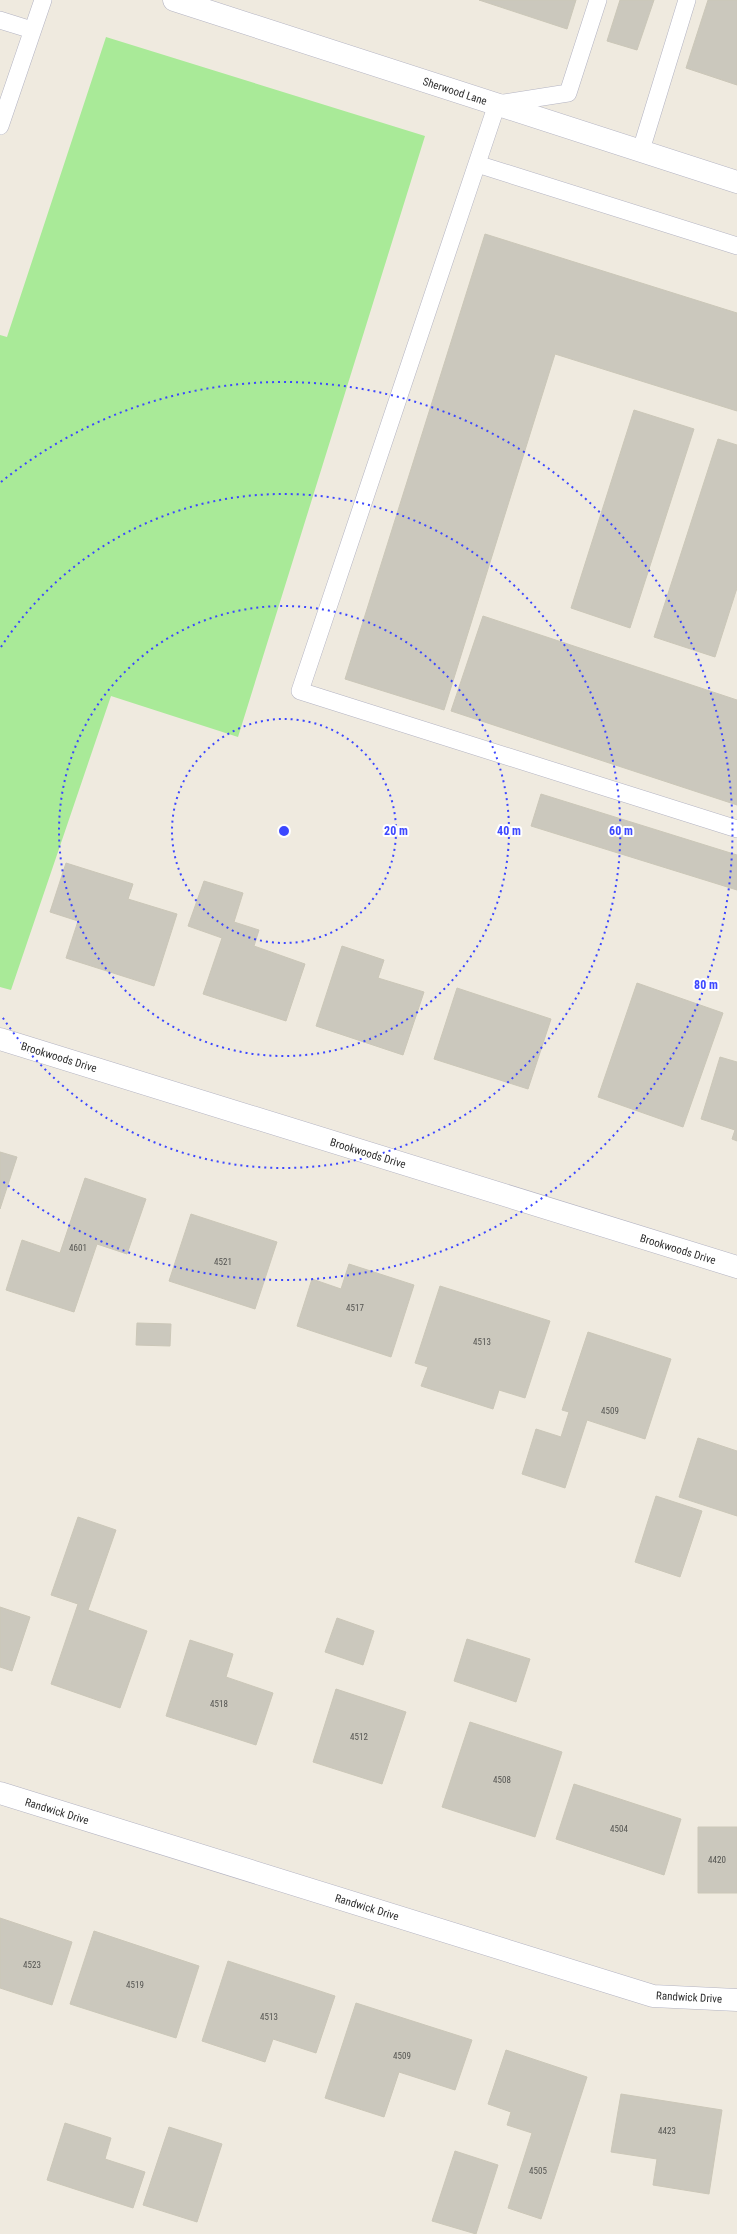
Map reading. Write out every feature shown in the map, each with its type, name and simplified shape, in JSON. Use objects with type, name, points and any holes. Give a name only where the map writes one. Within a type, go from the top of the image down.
[{"type":"street","name":"Sherwood Lane","points":[[174,0],[737,182]]},
{"type":"street","name":"Brookwoods Drive","points":[[0,1039],[737,1267]]},
{"type":"street","name":"Randwick Drive","points":[[0,1793],[653,1996],[737,2000]]},
{"type":"lane","points":[[0,126],[43,0]]},
{"type":"lane","points":[[598,0],[568,93],[497,104],[300,691],[737,829]]},
{"type":"lane","points":[[641,150],[687,0]]},
{"type":"lane","points":[[0,20],[32,30]]},
{"type":"lane","points":[[477,164],[737,246]]},
{"type":"green space","points":[[106,37],[425,136],[238,737],[111,696],[11,990],[0,987],[0,335],[7,337]]},
{"type":"building","points":[[479,0],[576,0],[567,29]]},
{"type":"building","points":[[620,0],[654,0],[637,50],[607,41]]},
{"type":"building","points":[[708,0],[737,0],[737,85],[686,68]]},
{"type":"building","points":[[485,234],[737,313],[737,411],[555,354],[444,710],[345,679]]},
{"type":"building","points":[[634,410],[694,429],[630,628],[571,608]]},
{"type":"building","points":[[718,439],[737,445],[737,588],[715,657],[654,637]]},
{"type":"building","points":[[483,616],[737,700],[737,805],[451,711]]},
{"type":"building","points":[[541,794],[737,855],[737,890],[531,826]]},
{"type":"building","points":[[66,863],[133,884],[128,899],[177,914],[154,986],[66,958],[78,921],[50,912]]},
{"type":"building","points":[[204,881],[243,893],[234,922],[259,930],[254,946],[305,964],[286,1021],[203,994],[222,938],[188,926]]},
{"type":"building","points":[[342,946],[384,960],[378,978],[424,992],[403,1055],[316,1026]]},
{"type":"building","points":[[637,983],[723,1013],[683,1127],[598,1097]]},
{"type":"building","points":[[457,988],[551,1019],[528,1089],[434,1059]]},
{"type":"building","points":[[720,1057],[737,1062],[737,1141],[732,1139],[735,1130],[701,1119]]},
{"type":"building","points":[[0,1152],[17,1157],[0,1209]]},
{"type":"building","points":[[85,1178],[146,1199],[127,1254],[97,1244],[74,1312],[6,1290],[22,1240],[60,1253]]},
{"type":"building","points":[[191,1214],[277,1242],[255,1309],[169,1281]]},
{"type":"building","points":[[349,1264],[414,1285],[391,1357],[297,1326],[312,1279],[341,1289]]},
{"type":"building","points":[[440,1286],[550,1321],[525,1398],[499,1390],[493,1409],[421,1386],[428,1367],[415,1363]]},
{"type":"building","points":[[137,1323],[171,1324],[170,1346],[136,1345]]},
{"type":"building","points":[[588,1332],[671,1359],[645,1439],[587,1420],[565,1488],[522,1474],[536,1429],[561,1437],[569,1412],[562,1410]]},
{"type":"building","points":[[698,1438],[737,1451],[737,1516],[679,1497]]},
{"type":"building","points":[[656,1496],[702,1511],[680,1577],[635,1562]]},
{"type":"building","points":[[78,1517],[116,1530],[88,1610],[147,1631],[120,1708],[51,1684],[78,1604],[51,1595]]},
{"type":"building","points":[[0,1607],[30,1617],[12,1671],[0,1667]]},
{"type":"building","points":[[337,1618],[374,1631],[363,1665],[325,1652]]},
{"type":"building","points":[[467,1639],[530,1659],[516,1702],[454,1681]]},
{"type":"building","points":[[190,1640],[233,1654],[226,1677],[273,1693],[256,1745],[166,1716]]},
{"type":"building","points":[[336,1689],[406,1712],[382,1784],[313,1762]]},
{"type":"building","points":[[470,1722],[562,1752],[535,1837],[442,1807]]},
{"type":"building","points":[[574,1784],[681,1819],[664,1875],[556,1839]]},
{"type":"building","points":[[698,1827],[737,1827],[737,1893],[698,1893]]},
{"type":"building","points":[[0,1918],[72,1942],[52,2005],[0,1988]]},
{"type":"building","points":[[94,1931],[199,1966],[176,2038],[70,2004]]},
{"type":"building","points":[[228,1961],[335,1996],[316,2053],[273,2039],[265,2062],[202,2041]]},
{"type":"building","points":[[356,2003],[472,2040],[455,2090],[399,2072],[384,2117],[325,2098]]},
{"type":"building","points":[[506,2050],[587,2077],[541,2219],[508,2208],[532,2133],[507,2125],[511,2112],[488,2104]]},
{"type":"building","points":[[621,2094],[722,2110],[709,2194],[653,2185],[657,2159],[611,2152]]},
{"type":"building","points":[[65,2123],[111,2138],[105,2159],[145,2172],[133,2208],[47,2180]]},
{"type":"building","points":[[169,2127],[222,2144],[197,2222],[143,2205]]},
{"type":"building","points":[[455,2151],[498,2165],[476,2234],[432,2221]]}]
